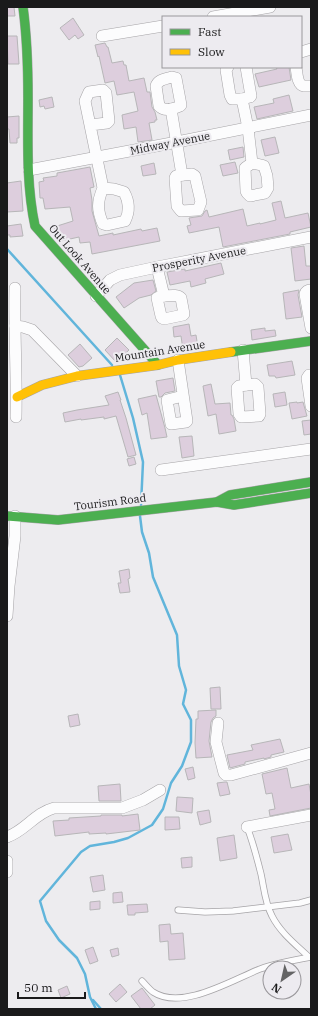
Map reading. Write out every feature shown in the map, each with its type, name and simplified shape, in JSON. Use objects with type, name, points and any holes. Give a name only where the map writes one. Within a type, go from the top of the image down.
[{"type":"street","name":"Out Look Avenue","points":[[23,7],[27,53],[29,170],[32,215],[35,226],[158,365]]},
{"type":"street","points":[[219,16],[270,7]]},
{"type":"street","points":[[102,36],[162,26]]},
{"type":"street","points":[[227,68],[226,70],[232,99],[242,99],[251,96],[246,68]]},
{"type":"street","points":[[296,68],[299,83],[304,86],[311,86]]},
{"type":"street","points":[[90,125],[107,123],[109,119],[106,93],[103,90],[88,92],[85,100],[96,158],[103,188],[98,204],[103,224],[107,225],[125,221],[128,214],[128,199],[124,192],[103,188]]},
{"type":"street","points":[[242,99],[248,128],[252,163]]},
{"type":"street","points":[[171,109],[182,175]]},
{"type":"street","name":"Midway Avenue","points":[[29,170],[311,115]]},
{"type":"street","name":"Prosperity Avenue","points":[[96,296],[110,280],[120,275],[311,237]]},
{"type":"street","points":[[156,267],[164,296]]},
{"type":"street","points":[[15,288],[14,326],[16,417]]},
{"type":"street","points":[[308,292],[311,328]]},
{"type":"street","points":[[14,326],[32,330],[77,376]]},
{"type":"street","name":"Mountain Avenue","points":[[16,397],[42,385],[77,376],[311,341]]},
{"type":"street","points":[[243,350],[246,385]]},
{"type":"street","points":[[178,360],[188,421],[172,424],[170,423],[167,400],[183,396]]},
{"type":"street","points":[[311,375],[307,376],[311,406]]},
{"type":"street","points":[[161,470],[311,449]]},
{"type":"street","name":"Tourism Road","points":[[217,502],[230,495],[311,482]]},
{"type":"street","name":"Tourism Road","points":[[11,516],[58,520],[217,502],[234,505],[311,493]]},
{"type":"street","points":[[7,616],[9,586],[16,536],[11,516]]},
{"type":"street","points":[[218,723],[216,742],[224,773],[226,775],[231,775],[311,753]]},
{"type":"street","points":[[7,838],[15,835],[40,814],[54,808],[122,808],[142,800],[160,790]]},
{"type":"street","points":[[247,826],[311,815]]},
{"type":"street","points":[[7,861],[7,872]]},
{"type":"lane","points":[[247,826],[256,853],[267,906],[278,927],[310,957]]},
{"type":"lane","points":[[178,910],[205,912],[233,911],[300,903],[311,900]]},
{"type":"lane","points":[[142,981],[154,993],[175,998],[186,998],[216,988],[261,969],[284,962],[310,957]]},
{"type":"building","points":[[7,7],[14,7],[15,16],[7,16]]},
{"type":"building","points":[[73,18],[84,35],[78,39],[75,35],[69,40],[60,28]]},
{"type":"building","points":[[7,36],[17,36],[19,64],[8,64]]},
{"type":"building","points":[[105,43],[108,47],[112,63],[123,61],[124,65],[126,65],[129,81],[144,78],[147,92],[150,92],[152,107],[157,120],[149,123],[152,140],[138,142],[136,127],[124,129],[122,115],[138,111],[134,92],[117,95],[114,81],[105,83],[95,45]]},
{"type":"building","points":[[289,68],[291,80],[259,87],[255,74]]},
{"type":"building","points":[[289,95],[293,111],[257,119],[254,107],[274,103],[273,99]]},
{"type":"building","points":[[52,97],[54,107],[45,109],[44,106],[40,107],[39,100]]},
{"type":"building","points":[[19,116],[19,138],[17,138],[17,143],[10,143],[9,129],[7,129],[7,117]]},
{"type":"building","points":[[275,137],[279,153],[265,156],[261,140]]},
{"type":"building","points":[[243,147],[244,157],[230,160],[228,150]]},
{"type":"building","points":[[235,162],[238,173],[223,176],[220,165]]},
{"type":"building","points":[[154,163],[156,174],[143,176],[141,166]]},
{"type":"building","points":[[90,167],[94,187],[90,188],[92,211],[99,236],[157,228],[160,241],[92,254],[90,242],[80,243],[79,237],[61,241],[57,238],[54,227],[73,221],[70,207],[45,209],[43,198],[40,198],[39,182],[44,181],[43,178],[57,176],[57,173]]},
{"type":"building","points":[[21,181],[23,211],[7,212],[7,183]]},
{"type":"building","points":[[281,201],[285,218],[308,213],[311,227],[290,232],[290,234],[223,247],[219,227],[189,233],[187,226],[191,225],[189,218],[202,216],[207,210],[209,217],[243,209],[247,226],[276,220],[272,203]]},
{"type":"building","points":[[21,224],[23,236],[10,237],[10,235],[7,235],[7,226]]},
{"type":"building","points":[[304,246],[306,266],[311,266],[311,279],[295,281],[291,248]]},
{"type":"building","points":[[221,263],[224,274],[205,279],[206,283],[191,287],[190,281],[170,285],[167,272],[185,269],[185,271]]},
{"type":"building","points":[[153,280],[156,291],[151,295],[139,298],[124,308],[116,297],[134,283]]},
{"type":"building","points":[[299,290],[298,295],[302,317],[286,319],[283,293]]},
{"type":"building","points":[[189,324],[191,336],[196,335],[198,348],[183,350],[181,336],[174,337],[173,327]]},
{"type":"building","points":[[265,328],[265,331],[275,330],[276,336],[252,340],[251,330]]},
{"type":"building","points":[[117,338],[129,350],[116,362],[105,350]]},
{"type":"building","points":[[80,344],[92,358],[83,366],[79,367],[68,355]]},
{"type":"building","points":[[292,361],[295,375],[276,378],[275,376],[269,376],[267,365]]},
{"type":"building","points":[[173,378],[175,391],[165,393],[159,397],[156,381]]},
{"type":"building","points":[[211,384],[215,404],[230,403],[231,415],[234,419],[236,431],[219,434],[216,414],[208,416],[203,386]]},
{"type":"building","points":[[118,392],[136,455],[128,457],[116,416],[104,419],[104,417],[65,422],[63,413],[109,405],[105,396]]},
{"type":"building","points":[[285,392],[287,405],[275,407],[273,394]]},
{"type":"building","points":[[156,395],[167,437],[151,439],[147,413],[142,415],[138,399]]},
{"type":"building","points":[[303,402],[307,416],[292,419],[289,403]]},
{"type":"building","points":[[311,420],[311,434],[304,435],[302,421]]},
{"type":"building","points":[[192,436],[194,456],[182,458],[179,437]]},
{"type":"building","points":[[134,457],[136,464],[129,466],[127,459]]},
{"type":"building","points":[[129,569],[130,578],[128,579],[130,592],[120,593],[118,583],[121,583],[119,571]]},
{"type":"building","points":[[220,687],[221,709],[211,709],[210,688]]},
{"type":"building","points":[[216,710],[216,716],[211,722],[209,741],[212,757],[196,758],[196,719],[198,719],[198,711]]},
{"type":"building","points":[[78,714],[80,725],[70,727],[68,716]]},
{"type":"building","points":[[280,739],[284,752],[271,755],[271,757],[264,759],[245,762],[245,764],[230,768],[227,755],[253,750],[251,745]]},
{"type":"building","points":[[193,767],[195,778],[188,780],[185,769]]},
{"type":"building","points":[[287,768],[291,788],[309,784],[311,808],[270,816],[269,810],[275,809],[272,793],[266,794],[262,774]]},
{"type":"building","points":[[227,782],[230,794],[220,796],[217,783]]},
{"type":"building","points":[[120,784],[121,801],[99,801],[98,786]]},
{"type":"building","points":[[177,797],[193,798],[192,813],[176,811]]},
{"type":"building","points":[[209,810],[211,822],[200,825],[197,812]]},
{"type":"building","points":[[138,814],[140,830],[106,834],[89,834],[89,832],[55,836],[53,821],[101,815],[122,816]]},
{"type":"building","points":[[165,817],[179,817],[180,829],[165,830]]},
{"type":"building","points":[[288,834],[292,850],[274,853],[271,837]]},
{"type":"building","points":[[234,835],[237,858],[220,861],[217,838]]},
{"type":"building","points":[[192,857],[192,867],[182,868],[181,858]]},
{"type":"building","points":[[103,875],[105,890],[93,892],[90,877]]},
{"type":"building","points":[[122,892],[123,902],[113,903],[113,893]]},
{"type":"building","points":[[100,901],[100,909],[90,910],[90,902]]},
{"type":"building","points":[[147,904],[148,912],[128,915],[127,905]]},
{"type":"building","points":[[170,924],[171,934],[183,933],[185,959],[169,960],[168,941],[160,942],[159,925]]},
{"type":"building","points":[[93,947],[98,961],[90,964],[85,950]]},
{"type":"building","points":[[118,948],[119,955],[112,957],[110,950]]},
{"type":"building","points":[[120,984],[127,992],[116,1002],[109,994]]},
{"type":"building","points":[[67,986],[70,994],[61,998],[58,990]]},
{"type":"building","points":[[142,988],[155,1005],[150,1009],[141,1009],[131,996]]},
{"type":"waterway","points":[[7,249],[112,365]]},
{"type":"waterway","points":[[120,375],[133,418],[143,462],[141,505]]},
{"type":"waterway","points":[[96,1009],[90,997],[85,974],[77,958],[59,940],[46,921],[40,901],[81,852],[90,846],[128,838],[152,825],[163,809],[171,783],[182,766],[191,742],[191,720],[183,704],[186,690],[179,666],[177,635],[153,577],[149,553],[142,532],[140,516]]},
{"type":"waterway","points":[[93,1000],[101,1009]]},
{"type":"traffic: fast","points":[[23,7],[27,64],[29,178],[35,226],[158,365]]},
{"type":"traffic: fast","points":[[231,352],[311,341]]},
{"type":"traffic: fast","points":[[217,502],[230,495],[311,482]]},
{"type":"traffic: fast","points":[[7,516],[58,520],[217,502],[234,505],[311,493]]},
{"type":"traffic: slow","points":[[17,397],[42,385],[77,376],[158,365],[178,360],[231,352]]}]
